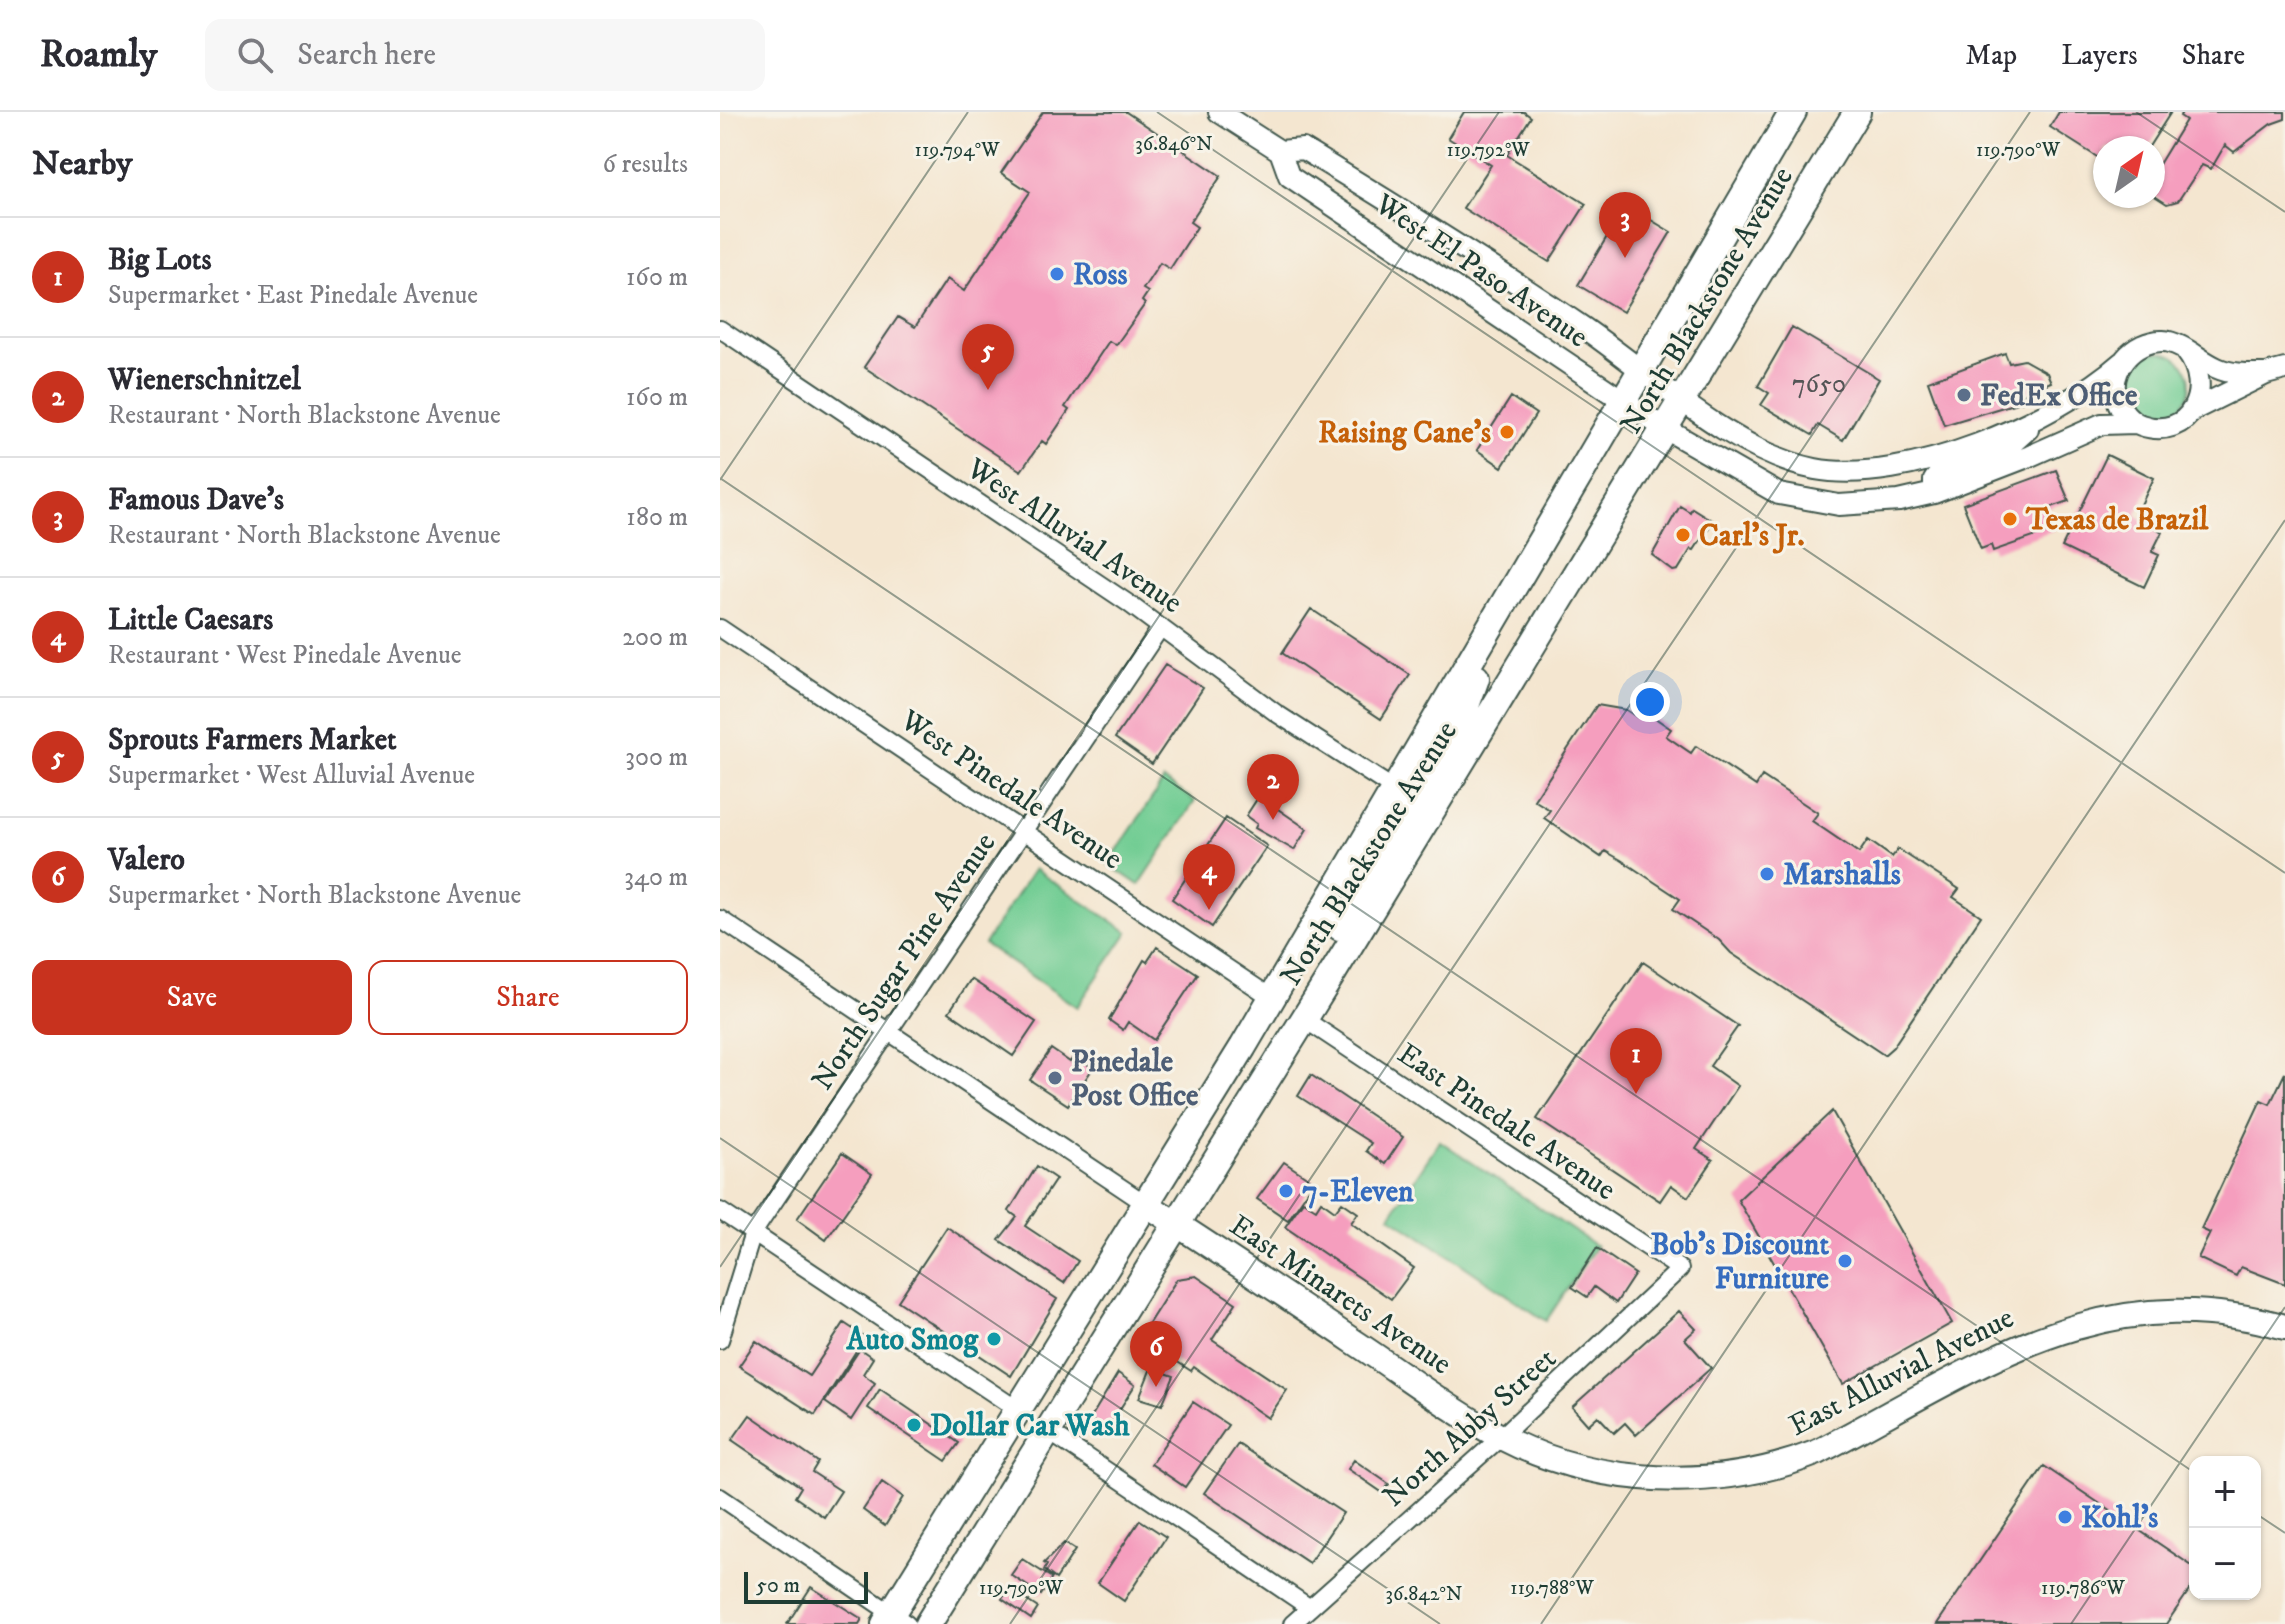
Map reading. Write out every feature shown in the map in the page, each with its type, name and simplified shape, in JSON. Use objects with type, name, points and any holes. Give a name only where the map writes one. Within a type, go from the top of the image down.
[{"type":"main road","name":"North Blackstone Avenue","points":[[895,1620],[1018,1410],[1397,791],[1793,112]]},
{"type":"main road","points":[[1823,167],[1835,112]]},
{"type":"main road","name":"North Blackstone Avenue","points":[[928,1624],[1334,971],[1857,112]]},
{"type":"main road","points":[[1427,819],[1419,812],[1416,797],[1464,711],[1500,610]]},
{"type":"main road","points":[[1334,971],[1329,945],[1403,817],[1404,808],[1397,791]]},
{"type":"main road","name":"East Minarets Avenue","points":[[1146,1204],[1501,1437]]},
{"type":"main road","name":"East Alluvial Avenue","points":[[1501,1437],[1565,1462],[1612,1473],[1693,1479],[1732,1476],[1787,1465],[1818,1452],[2004,1352],[2064,1328],[2098,1319],[2183,1310],[2246,1316],[2285,1327]]},
{"type":"street","name":"West El Paso Avenue","points":[[1219,112],[1280,151],[1303,149],[1465,248],[1731,431],[1786,461],[1843,472],[1893,469],[2037,420]]},
{"type":"street","name":"West El Paso Avenue","points":[[1280,151],[1289,176],[1664,428],[1744,477],[1779,494],[1807,502],[1839,505],[1884,502],[1934,493],[2102,424],[2135,423]]},
{"type":"street","name":"West Alluvial Avenue","points":[[720,329],[1161,627],[1276,713],[1397,791]]},
{"type":"street","points":[[1934,493],[1934,480],[1940,473],[2008,447],[2037,420],[2085,393],[2140,346],[2170,343],[2224,371],[2275,372]]},
{"type":"street","points":[[2122,362],[2116,376],[2116,398],[2135,423],[2154,428],[2166,427],[2184,419],[2201,392],[2201,381],[2186,351]]},
{"type":"street","points":[[2191,411],[2275,372]]},
{"type":"street","name":"North Sugar Pine Avenue","points":[[720,1340],[753,1233],[1161,627]]},
{"type":"street","name":"West Pinedale Avenue","points":[[720,628],[1272,998]]},
{"type":"street","points":[[720,919],[1146,1204]]},
{"type":"street","name":"East Pinedale Avenue","points":[[1304,1019],[1680,1269]]},
{"type":"street","points":[[720,1211],[1018,1410]]},
{"type":"street","name":"North Abby Street","points":[[1292,1624],[1501,1437],[1680,1269]]},
{"type":"street","points":[[1048,1431],[1310,1608]]},
{"type":"street","points":[[720,1497],[895,1620]]},
{"type":"green space","points":[[2152,352],[2164,352],[2181,361],[2188,372],[2188,396],[2181,407],[2164,416],[2152,416],[2140,411],[2131,402],[2126,390],[2126,378],[2131,366],[2140,357]]},
{"type":"green space","points":[[1164,780],[1195,801],[1139,885],[1108,864]]},
{"type":"green space","points":[[1034,869],[1128,932],[1077,1007],[984,944]]},
{"type":"green space","points":[[1440,1141],[1596,1246],[1546,1321],[1390,1216]]},
{"type":"building","points":[[1043,112],[1126,112],[1221,176],[1190,222],[1197,227],[1170,269],[1160,263],[1143,289],[1148,292],[1142,301],[1145,304],[1116,345],[1109,341],[1065,407],[1069,410],[1046,444],[1042,441],[1021,471],[864,367],[898,317],[915,327],[947,279],[964,291],[1030,192],[1001,173]]},
{"type":"building","points":[[1464,112],[1524,112],[1531,117],[1507,155],[1586,204],[1549,262],[1463,208],[1491,165],[1448,138]]},
{"type":"building","points":[[2059,112],[2171,112],[2156,136],[2093,136],[2093,154],[2050,127]]},
{"type":"building","points":[[2182,112],[2285,112],[2285,119],[2271,124],[2234,152],[2225,145],[2211,169],[2202,165],[2178,201],[2167,204],[2165,154],[2186,120],[2180,116]]},
{"type":"building","points":[[1626,205],[1671,232],[1623,312],[1578,285]]},
{"type":"building","points":[[1792,327],[1879,379],[1843,440],[1818,425],[1812,435],[1761,405],[1769,393],[1758,386]]},
{"type":"building","points":[[2005,353],[2009,363],[2024,360],[2047,373],[2051,382],[2021,395],[2023,401],[1944,425],[1928,381]]},
{"type":"building","name":"Raising Cane's","points":[[1511,397],[1536,414],[1502,467],[1477,450]]},
{"type":"building","points":[[2107,455],[2154,478],[2136,515],[2162,532],[2152,552],[2159,555],[2144,587],[2062,547]]},
{"type":"building","name":"Texas de Brazil","points":[[2056,470],[2069,501],[2046,509],[2054,530],[1993,551],[1991,545],[1981,549],[1963,504]]},
{"type":"building","name":"Carl's Jr.","points":[[1680,506],[1690,512],[1692,508],[1713,521],[1678,570],[1673,571],[1652,555]]},
{"type":"building","points":[[1311,609],[1410,675],[1381,719],[1282,653]]},
{"type":"building","points":[[1165,665],[1203,688],[1152,764],[1115,738]]},
{"type":"building","points":[[1597,705],[1626,710],[1637,717],[1642,709],[1671,729],[1666,736],[1691,753],[1696,746],[1756,786],[1762,776],[1818,813],[1812,821],[1859,853],[1868,840],[1892,857],[1898,849],[1959,889],[1953,897],[1981,916],[1893,1047],[1884,1055],[1731,953],[1719,940],[1673,909],[1680,899],[1605,851],[1601,857],[1544,818],[1550,810],[1534,800]]},
{"type":"building","points":[[1259,796],[1307,829],[1294,850],[1255,828],[1257,824],[1246,816]]},
{"type":"building","points":[[1226,818],[1267,846],[1212,927],[1172,899]]},
{"type":"building","points":[[1157,947],[1198,974],[1154,1040],[1128,1022],[1123,1030],[1109,1020],[1144,960],[1147,962]]},
{"type":"building","points":[[1643,962],[1738,1026],[1710,1066],[1738,1086],[1696,1149],[1713,1160],[1688,1197],[1671,1185],[1660,1201],[1537,1119]]},
{"type":"building","points":[[971,979],[1036,1022],[1013,1056],[949,1012]]},
{"type":"building","points":[[1051,1049],[1070,1062],[1074,1056],[1093,1068],[1068,1105],[1030,1080]]},
{"type":"building","points":[[2285,1073],[2285,1284],[2241,1267],[2236,1276],[2198,1258],[2210,1233],[2201,1229],[2261,1100],[2270,1104]]},
{"type":"building","points":[[1311,1075],[1403,1137],[1385,1164],[1366,1151],[1371,1143],[1298,1096]]},
{"type":"building","name":"Bob's Discount Furniture","points":[[1832,1111],[1952,1323],[1843,1384],[1738,1200]]},
{"type":"building","points":[[842,1153],[872,1174],[826,1240],[797,1219]]},
{"type":"building","name":"7-Eleven","points":[[1284,1162],[1314,1182],[1288,1220],[1257,1199]]},
{"type":"building","points":[[1037,1166],[1056,1179],[1025,1226],[1078,1261],[1064,1283],[999,1240],[1017,1217],[1009,1211]]},
{"type":"building","points":[[1303,1201],[1316,1209],[1321,1201],[1335,1211],[1342,1202],[1358,1213],[1351,1223],[1414,1268],[1391,1299],[1285,1227]]},
{"type":"building","name":"Auto Smog","points":[[947,1227],[1057,1299],[1011,1376],[898,1301]]},
{"type":"building","points":[[1597,1248],[1635,1274],[1616,1303],[1594,1287],[1587,1297],[1572,1287]]},
{"type":"building","points":[[1196,1276],[1236,1303],[1212,1340],[1287,1390],[1268,1418],[1194,1367],[1191,1371],[1140,1337],[1177,1279]]},
{"type":"building","points":[[1679,1311],[1696,1329],[1685,1339],[1711,1368],[1636,1435],[1625,1423],[1614,1433],[1598,1416],[1588,1425],[1572,1407]]},
{"type":"building","points":[[844,1323],[865,1337],[815,1415],[739,1366],[756,1341],[809,1376]]},
{"type":"building","points":[[860,1349],[873,1358],[863,1374],[875,1383],[851,1420],[825,1402]]},
{"type":"building","points":[[1151,1368],[1174,1376],[1162,1405],[1139,1398]]},
{"type":"building","points":[[1118,1373],[1135,1385],[1106,1431],[1090,1419]]},
{"type":"building","name":"Dollar Car Wash","points":[[880,1389],[959,1443],[946,1461],[868,1408]]},
{"type":"building","points":[[1193,1402],[1228,1425],[1185,1487],[1151,1464]]},
{"type":"building","points":[[750,1415],[818,1462],[812,1472],[841,1491],[824,1517],[795,1497],[801,1487],[732,1440]]},
{"type":"building","points":[[1238,1444],[1343,1513],[1309,1563],[1204,1493]]},
{"type":"building","points":[[1354,1460],[1389,1484],[1383,1493],[1348,1469]]},
{"type":"building","name":"Kohl's","points":[[2044,1466],[2189,1564],[2189,1591],[2166,1624],[1937,1624]]},
{"type":"building","points":[[882,1482],[903,1497],[885,1526],[863,1510]]},
{"type":"building","points":[[1140,1520],[1166,1537],[1124,1601],[1098,1583]]},
{"type":"building","points":[[1064,1543],[1075,1550],[1056,1579],[1044,1570],[1047,1565],[1044,1563]]},
{"type":"building","points":[[1022,1559],[1052,1578],[1041,1595],[1011,1575]]},
{"type":"building","points":[[811,1587],[862,1619],[859,1624],[787,1624]]},
{"type":"building","points":[[1009,1589],[1038,1608],[1031,1619],[1002,1599]]},
{"type":"place","name":"Famous Dave's","points":[[1625,258]]},
{"type":"place","name":"Ross","points":[[1057,274]]},
{"type":"place","name":"Sprouts Farmers Market","points":[[988,390]]},
{"type":"place","name":"FedEx Office","points":[[1964,395]]},
{"type":"place","name":"Raising Cane's","points":[[1507,432]]},
{"type":"place","name":"Texas de Brazil","points":[[2010,519]]},
{"type":"place","name":"Carl's Jr.","points":[[1683,535]]},
{"type":"place","name":"Wienerschnitzel","points":[[1273,820]]},
{"type":"place","name":"Marshalls","points":[[1767,874]]},
{"type":"place","name":"Little Caesars","points":[[1209,910]]},
{"type":"place","name":"Pinedale Post Office","points":[[1055,1078]]},
{"type":"place","name":"Big Lots","points":[[1636,1094]]},
{"type":"place","name":"7-Eleven","points":[[1286,1191]]},
{"type":"place","name":"Bob's Discount Furniture","points":[[1845,1261]]},
{"type":"place","name":"Auto Smog","points":[[994,1339]]},
{"type":"place","name":"Valero","points":[[1156,1387]]},
{"type":"place","name":"Dollar Car Wash","points":[[914,1425]]},
{"type":"place","name":"Kohl's","points":[[2065,1517]]}]
